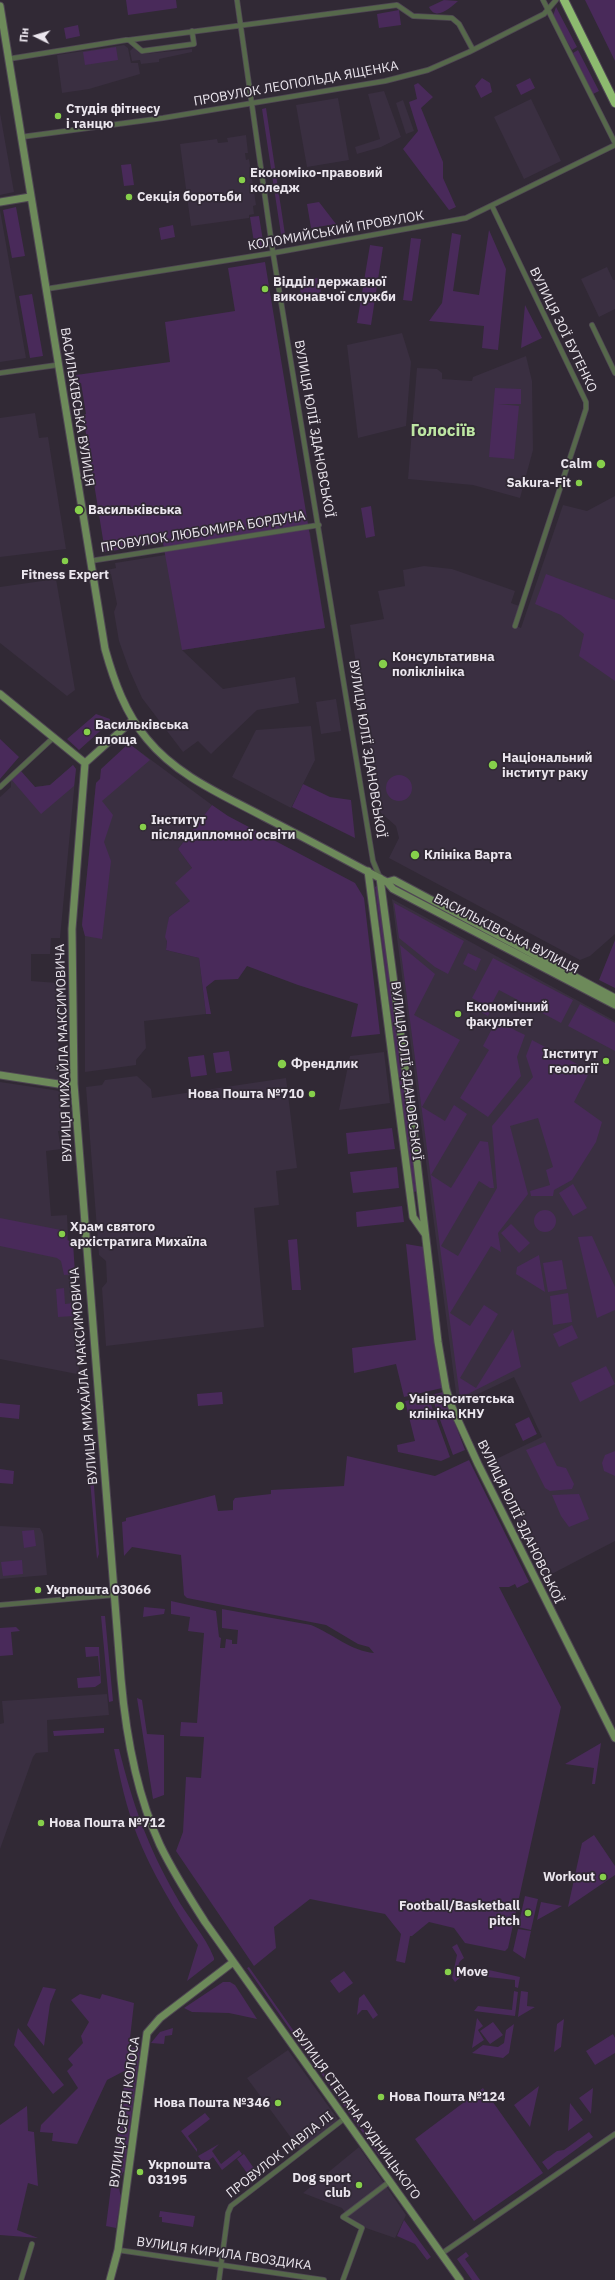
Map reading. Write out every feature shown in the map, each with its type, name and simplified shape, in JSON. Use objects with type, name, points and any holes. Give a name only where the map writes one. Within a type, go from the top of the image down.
[{"type":"highway","points":[[564,0],[615,102]]},
{"type":"main road","name":"ВАСИЛЬКІВСЬКА ВУЛИЦЯ","points":[[0,6],[57,364],[105,649],[119,692],[132,720],[156,749],[183,772],[368,871],[387,882],[393,889],[615,1005]]},
{"type":"main road","points":[[0,202],[30,197]]},
{"type":"main road","points":[[0,694],[85,762],[132,720]]},
{"type":"main road","name":"ВУЛИЦЯ МИХАЙЛА МАКСИМОВИЧА","points":[[85,762],[72,929],[74,1084],[124,1713],[131,1756],[142,1796],[160,1843],[170,1865],[232,1963]]},
{"type":"main road","name":"ВУЛИЦЯ ЮЛІЇ ЗДАНОВСЬКОЇ","points":[[368,871],[413,1217],[425,1234]]},
{"type":"main road","name":"ВУЛИЦЯ ЮЛІЇ ЗДАНОВСЬКОЇ","points":[[380,878],[438,1342],[451,1405],[484,1476],[615,1738]]},
{"type":"main road","name":"ВАСИЛЬКІВСЬКА ВУЛИЦЯ","points":[[387,882],[394,880],[615,998]]},
{"type":"main road","points":[[0,1075],[74,1084]]},
{"type":"main road","name":"ВУЛИЦЯ СТЕПАНА РУДНИЦЬКОГО","points":[[232,1963],[344,2118],[386,2185],[460,2280]]},
{"type":"main road","name":"ВУЛИЦЯ СЕРГІЯ КОЛОСА","points":[[110,2280],[120,2250],[147,2033],[160,2018],[232,1963]]},
{"type":"street","name":"ВУЛИЦЯ ЮЛІЇ ЗДАНОВСЬКОЇ","points":[[237,0],[273,253],[319,524],[373,861],[380,878]]},
{"type":"street","points":[[543,0],[615,144]]},
{"type":"street","name":"ПРОВУЛОК ЛЕОПОЛЬДА ЯЩЕНКА","points":[[21,137],[107,126],[251,104],[385,81],[428,70],[473,50],[548,11],[556,0]]},
{"type":"street","points":[[8,59],[241,24],[397,5],[413,16],[452,18],[460,24],[473,50]]},
{"type":"street","points":[[129,40],[142,51],[194,44],[192,31]]},
{"type":"street","name":"КОЛОМИЙСЬКИЙ ПРОВУЛОК","points":[[46,289],[273,253],[466,218],[615,144]]},
{"type":"street","name":"ВУЛИЦЯ ЗОЇ БУТЕНКО","points":[[492,206],[586,402],[586,409],[515,626]]},
{"type":"street","points":[[592,325],[615,374]]},
{"type":"street","points":[[0,373],[57,364]]},
{"type":"street","name":"ПРОВУЛОК ЛЮБОМИРА БОРДУНА","points":[[90,561],[319,524]]},
{"type":"street","points":[[0,787],[54,737]]},
{"type":"street","points":[[368,871],[373,861]]},
{"type":"street","points":[[0,1606],[114,1595]]},
{"type":"street","name":"ПРОВУЛОК ПАВЛА ЛІ","points":[[219,2280],[228,2213],[231,2206],[239,2198],[344,2118]]},
{"type":"street","points":[[441,2254],[615,2134]]},
{"type":"street","points":[[343,2280],[362,2228],[343,2217],[386,2185]]},
{"type":"street","points":[[21,2280],[32,2244]]},
{"type":"street","name":"ВУЛИЦЯ КИРИЛА ГВОЗДИКА","points":[[120,2250],[324,2280]]},
{"type":"shaded area","points":[[126,0],[176,0],[177,8],[128,15]]},
{"type":"shaded area","points":[[444,0],[458,1],[444,12],[436,13],[429,7]]},
{"type":"shaded area","points":[[585,0],[615,0],[615,61]]},
{"type":"shaded area","points":[[556,7],[577,47],[572,50],[553,16]]},
{"type":"shaded area","points":[[399,10],[401,25],[379,28],[377,14]]},
{"type":"shaded area","points":[[78,25],[80,36],[66,39],[64,28]]},
{"type":"shaded area","points":[[124,45],[128,48],[131,63],[138,63],[140,74],[89,89],[62,93],[57,55]]},
{"type":"shaded area","points":[[116,47],[118,60],[85,65],[83,52]]},
{"type":"shaded area","points":[[134,47],[138,52],[144,54],[192,49],[192,52],[159,59],[159,62],[141,64],[140,60],[132,61],[130,51]]},
{"type":"shaded area","points":[[578,50],[599,91],[593,94],[573,53]]},
{"type":"shaded area","points":[[482,78],[490,83],[492,92],[481,98],[475,86]]},
{"type":"shaded area","points":[[530,78],[535,88],[521,95],[516,85]]},
{"type":"shaded area","points":[[418,83],[433,97],[421,108],[443,162],[443,178],[456,207],[449,210],[403,149],[418,131],[409,102],[417,99],[414,85]]},
{"type":"shaded area","points":[[384,91],[401,137],[381,147],[357,154],[355,147],[380,139],[368,94]]},
{"type":"shaded area","points":[[338,98],[349,160],[307,167],[296,105]]},
{"type":"shaded area","points":[[531,99],[561,161],[524,179],[494,117]]},
{"type":"shaded area","points":[[403,100],[414,131],[406,134],[396,103]]},
{"type":"shaded area","points":[[266,108],[286,241],[282,241],[262,109]]},
{"type":"shaded area","points":[[0,113],[14,192],[0,195]]},
{"type":"shaded area","points":[[246,135],[248,153],[245,153],[246,160],[249,159],[256,205],[253,206],[254,214],[249,215],[249,218],[191,226],[180,144],[217,139],[218,143],[228,142],[227,138]]},
{"type":"shaded area","points":[[131,164],[134,185],[124,186],[121,165]]},
{"type":"shaded area","points":[[319,202],[336,224],[311,228],[307,204]]},
{"type":"shaded area","points":[[16,207],[25,256],[12,258],[3,210]]},
{"type":"shaded area","points":[[0,210],[26,358],[0,362]]},
{"type":"shaded area","points":[[259,216],[264,247],[255,249],[250,217]]},
{"type":"shaded area","points":[[173,225],[175,237],[161,240],[159,228]]},
{"type":"shaded area","points":[[489,230],[506,269],[498,350],[482,348],[484,326],[429,321],[442,303],[452,233],[461,235],[453,291],[479,295]]},
{"type":"shaded area","points":[[411,238],[421,239],[412,301],[403,300]]},
{"type":"shaded area","points":[[370,245],[383,247],[371,325],[357,323]]},
{"type":"shaded area","points":[[265,262],[325,628],[182,650],[163,543],[105,552],[83,415],[86,414],[81,383],[78,384],[76,375],[170,362],[165,322],[235,311],[228,268]]},
{"type":"shaded area","points":[[607,267],[613,280],[615,280],[615,309],[599,317],[581,279]]},
{"type":"shaded area","points":[[319,278],[321,293],[301,296],[299,280]]},
{"type":"shaded area","points":[[32,294],[43,356],[30,358],[19,296]]},
{"type":"shaded area","points":[[525,305],[542,338],[521,348]]},
{"type":"shaded area","points":[[402,333],[411,362],[406,426],[358,438],[347,345]]},
{"type":"shaded area","points":[[526,356],[532,381],[533,450],[520,498],[473,485],[408,479],[417,368],[437,369],[442,373],[442,379],[472,381],[473,377]]},
{"type":"shaded area","points":[[495,388],[521,389],[521,404],[498,404],[519,406],[514,459],[489,457]]},
{"type":"shaded area","points":[[35,413],[39,438],[48,437],[66,549],[0,557],[0,418]]},
{"type":"shaded area","name":"Національний інститут раку","points":[[615,496],[615,934],[590,956],[580,960],[389,858],[399,838],[396,826],[379,811],[350,625],[384,619],[378,591],[405,586],[403,570],[424,566],[452,569],[515,591],[511,603],[519,606],[513,625],[521,628],[563,505],[587,511]]},
{"type":"shaded area","points":[[371,506],[375,536],[366,538],[361,508]]},
{"type":"shaded area","points":[[310,532],[325,628],[182,650],[223,689],[295,677],[299,703],[257,710],[211,754],[198,741],[183,752],[142,698],[129,669],[119,641],[114,612],[117,604],[111,574],[108,574],[107,570],[116,568],[115,563]]},
{"type":"shaded area","points":[[546,574],[615,600],[615,681],[579,656],[584,634],[561,615],[535,604]]},
{"type":"shaded area","points":[[56,579],[75,690],[67,696],[0,643],[0,587]]},
{"type":"shaded area","points":[[336,699],[341,731],[321,734],[316,702]]},
{"type":"shaded area","points":[[96,714],[110,719],[109,723],[79,750],[67,739]]},
{"type":"shaded area","points":[[311,726],[315,760],[291,808],[232,777],[256,730]]},
{"type":"shaded area","points":[[0,739],[19,757],[0,779]]},
{"type":"shaded area","points":[[127,745],[131,745],[150,760],[102,801],[113,815],[104,842],[111,861],[102,939],[85,936],[82,925],[96,783],[100,779],[101,769]]},
{"type":"shaded area","points":[[135,748],[212,805],[178,849],[192,868],[190,901],[169,917],[166,950],[199,958],[206,1014],[144,1021],[146,1048],[136,1060],[136,1065],[85,1072],[85,936],[82,925],[96,783]]},
{"type":"shaded area","points":[[73,765],[76,769],[60,938],[51,938],[50,954],[31,954],[31,981],[58,983],[59,1080],[0,1070],[0,797],[11,787],[11,779],[20,770],[35,787],[50,785]]},
{"type":"shaded area","points":[[73,765],[76,769],[74,786],[41,814],[11,779],[20,770],[35,787],[50,785]]},
{"type":"shaded area","points":[[399,775],[408,779],[412,788],[408,797],[399,801],[390,797],[386,788],[390,779]]},
{"type":"shaded area","points":[[303,784],[330,797],[351,800],[355,838],[292,807]]},
{"type":"shaded area","points":[[212,805],[228,816],[355,883],[364,898],[380,1034],[351,1037],[358,1004],[298,985],[247,966],[238,979],[215,980],[206,987],[211,1014],[206,1014],[199,958],[166,950],[167,941],[165,937],[169,917],[190,901],[175,883],[192,868],[178,849]]},
{"type":"shaded area","points":[[378,885],[419,1191],[413,1192],[375,887]]},
{"type":"shaded area","points":[[392,899],[615,1021],[615,1541],[544,1578],[488,1463],[542,1437],[514,1377],[459,1403],[456,1393]]},
{"type":"shaded area","points":[[394,903],[464,941],[448,974],[435,967],[399,938]]},
{"type":"shaded area","points":[[615,940],[615,988],[599,980]]},
{"type":"shaded area","points":[[400,945],[435,974],[414,1015],[460,1040],[422,1107],[445,1121],[454,1105],[467,1114],[431,1175],[451,1188],[480,1141],[488,1142],[494,1188],[490,1188],[479,1181],[441,1246],[458,1256],[497,1188],[492,1126],[533,1077],[526,1056],[532,1040],[590,1071],[574,1102],[602,1122],[596,1142],[572,1180],[554,1190],[553,1196],[531,1196],[530,1191],[550,1185],[546,1170],[553,1167],[538,1118],[510,1126],[528,1194],[498,1233],[501,1252],[491,1246],[450,1313],[470,1326],[484,1305],[498,1314],[460,1378],[476,1388],[513,1329],[521,1367],[460,1398]]},
{"type":"shaded area","points":[[468,953],[481,959],[476,971],[463,964]]},
{"type":"shaded area","points":[[493,958],[573,1000],[561,1023],[499,990],[490,1007],[492,1008],[488,1016],[476,1009],[479,1002],[472,998]]},
{"type":"shaded area","points":[[580,1004],[615,1023],[615,1051],[568,1026]]},
{"type":"shaded area","points":[[496,1021],[525,1035],[517,1057],[521,1076],[488,1117],[460,1098],[489,1050],[483,1046]]},
{"type":"shaded area","points":[[229,1051],[232,1071],[216,1073],[213,1053]]},
{"type":"shaded area","points":[[384,1052],[390,1103],[339,1110],[350,1056]]},
{"type":"shaded area","points":[[204,1055],[207,1075],[191,1077],[188,1057]]},
{"type":"shaded area","points":[[137,1076],[151,1089],[152,1098],[286,1078],[297,1168],[276,1171],[279,1205],[254,1208],[264,1327],[106,1346],[102,1288],[107,1282],[106,1261],[99,1255],[86,1087],[102,1085],[105,1080]]},
{"type":"shaded area","points":[[0,1082],[60,1091],[62,1131],[58,1131],[61,1149],[46,1151],[51,1216],[67,1215],[70,1281],[74,1281],[75,1302],[73,1302],[79,1370],[77,1374],[0,1359]]},
{"type":"shaded area","points":[[392,1128],[395,1149],[348,1154],[346,1133]]},
{"type":"shaded area","points":[[397,1167],[399,1188],[353,1193],[350,1172]]},
{"type":"shaded area","points":[[573,1184],[587,1208],[573,1216],[559,1193]]},
{"type":"shaded area","points":[[402,1206],[404,1222],[357,1227],[356,1212]]},
{"type":"shaded area","points":[[545,1210],[553,1213],[556,1221],[553,1229],[545,1232],[537,1229],[534,1221],[537,1213]]},
{"type":"shaded area","points":[[0,1218],[66,1231],[67,1240],[73,1242],[75,1274],[64,1275],[61,1261],[57,1258],[0,1246]]},
{"type":"shaded area","points":[[511,1224],[530,1243],[519,1253],[501,1233]]},
{"type":"shaded area","points":[[592,1236],[615,1287],[615,1310],[597,1318],[578,1237]]},
{"type":"shaded area","points":[[297,1239],[301,1290],[292,1290],[288,1240]]},
{"type":"shaded area","points":[[406,1244],[424,1247],[434,1338],[442,1388],[404,1397],[396,1364],[354,1373],[352,1348],[416,1340]]},
{"type":"shaded area","points":[[539,1255],[545,1292],[516,1274],[517,1267]]},
{"type":"shaded area","points":[[562,1260],[567,1289],[548,1292],[543,1263]]},
{"type":"shaded area","points":[[64,1288],[65,1304],[73,1303],[74,1316],[58,1317],[56,1289]]},
{"type":"shaded area","points":[[568,1293],[572,1322],[553,1325],[550,1296]]},
{"type":"shaded area","points":[[572,1325],[578,1338],[559,1347],[553,1334]]},
{"type":"shaded area","points":[[606,1366],[615,1384],[580,1402],[571,1383]]},
{"type":"shaded area","points":[[222,1392],[223,1404],[198,1406],[197,1394]]},
{"type":"shaded area","points":[[443,1392],[465,1450],[453,1455],[431,1395]]},
{"type":"shaded area","points":[[428,1396],[450,1457],[441,1461],[398,1452],[397,1445],[415,1441],[405,1401]]},
{"type":"shaded area","points":[[0,1403],[20,1405],[19,1419],[0,1417]]},
{"type":"shaded area","points":[[529,1417],[537,1434],[523,1441],[515,1424]]},
{"type":"shaded area","points":[[545,1442],[557,1466],[566,1468],[574,1484],[572,1489],[550,1491],[545,1488],[526,1450]]},
{"type":"shaded area","points":[[615,1451],[615,1476],[604,1471],[602,1463],[605,1455]]},
{"type":"shaded area","points":[[347,1456],[435,1476],[469,1460],[529,1582],[517,1588],[515,1584],[509,1587],[499,1587],[561,1707],[508,1948],[505,1951],[465,1943],[454,1928],[429,1922],[410,1936],[405,1963],[396,1961],[401,1934],[385,1914],[310,1899],[274,1927],[276,1948],[254,1966],[176,1851],[183,1832],[186,1777],[201,1778],[204,1737],[180,1736],[181,1722],[197,1723],[204,1633],[188,1631],[190,1617],[171,1614],[171,1601],[216,1611],[219,1637],[221,1638],[220,1648],[225,1648],[226,1639],[232,1640],[232,1644],[237,1644],[238,1630],[222,1628],[222,1609],[311,1625],[350,1646],[366,1652],[374,1653],[369,1647],[358,1644],[326,1625],[187,1598],[184,1595],[181,1555],[132,1547],[124,1556],[122,1522],[126,1521],[126,1518],[215,1495],[218,1511],[233,1510],[233,1501],[235,1498],[271,1494],[271,1490],[344,1486]]},
{"type":"shaded area","points":[[0,1469],[14,1471],[13,1484],[0,1483]]},
{"type":"shaded area","points":[[89,1469],[93,1473],[99,1554],[97,1559]]},
{"type":"shaded area","points":[[579,1494],[589,1519],[569,1527],[561,1516],[552,1495]]},
{"type":"shaded area","points":[[0,1526],[40,1528],[43,1534],[47,1575],[0,1579]]},
{"type":"shaded area","points":[[34,1530],[36,1546],[24,1548],[22,1531]]},
{"type":"shaded area","points":[[22,1560],[23,1574],[3,1576],[1,1562]]},
{"type":"shaded area","points":[[144,1607],[165,1609],[164,1614],[143,1617]]},
{"type":"shaded area","points":[[101,1616],[105,1616],[113,1701],[109,1702]]},
{"type":"shaded area","points":[[16,1627],[20,1631],[11,1632],[13,1655],[0,1656],[0,1628]]},
{"type":"shaded area","points":[[85,1647],[99,1647],[101,1683],[95,1687],[78,1688],[77,1678],[100,1676],[98,1656],[86,1657]]},
{"type":"shaded area","points":[[107,1694],[109,1715],[47,1720],[48,1752],[36,1753],[33,1757],[0,1849],[0,1724],[4,1723],[2,1701]]},
{"type":"shaded area","points":[[137,1698],[142,1700],[147,1734],[164,1735],[164,1795],[153,1799]]},
{"type":"shaded area","points":[[104,1728],[104,1733],[54,1736],[53,1731]]},
{"type":"shaded area","points":[[601,1743],[595,1784],[592,1784],[594,1768],[565,1764]]},
{"type":"shaded area","points":[[114,1749],[119,1749],[136,1807],[157,1859],[180,1904],[206,1942],[214,1958],[214,1960],[187,1981],[198,1945],[164,1892],[143,1849],[126,1803]]},
{"type":"shaded area","points":[[594,1835],[615,1866],[615,1875],[568,1907],[582,1843]]},
{"type":"shaded area","name":"Football/Basketball pitch","points":[[525,1896],[538,1899],[531,1930],[518,1927]]},
{"type":"shaded area","points":[[541,1902],[562,1906],[537,1920]]},
{"type":"shaded area","points":[[518,1929],[531,1931],[525,1959],[513,1951]]},
{"type":"shaded area","points":[[457,1944],[464,1958],[459,1963],[461,1977],[455,1982],[452,1978],[457,1955],[452,1947]]},
{"type":"shaded area","points":[[249,1967],[312,2057],[310,2058],[247,1968]]},
{"type":"shaded area","points":[[489,1970],[520,1977],[518,1988],[515,1987],[515,1980],[488,1977]]},
{"type":"shaded area","points":[[344,1971],[353,1983],[339,1993],[330,1981]]},
{"type":"shaded area","points":[[223,1982],[230,1982],[235,1985],[257,2019],[229,2013],[192,2012],[184,2008]]},
{"type":"shaded area","points":[[43,1987],[56,1989],[50,2004],[44,2046],[27,2025]]},
{"type":"shaded area","points":[[514,1991],[518,1992],[515,2016],[474,2011],[478,2006],[512,2010]]},
{"type":"shaded area","points":[[521,1991],[528,1992],[527,2006],[535,2007],[518,2017]]},
{"type":"shaded area","points":[[80,1994],[100,1999],[102,1994],[134,2003],[129,2047],[140,2049],[124,2171],[121,2176],[120,2183],[121,2196],[116,2228],[106,2226],[126,2070],[107,2080],[77,2144],[52,2141],[53,2133],[40,2132],[41,2125],[78,2088],[67,2071],[73,2065],[68,2059],[83,2043],[81,2036],[89,2022],[71,2000]]},
{"type":"shaded area","points":[[364,1994],[378,2015],[373,2019],[367,2010],[362,2010],[357,2015],[359,1998]]},
{"type":"shaded area","points":[[477,2018],[483,2026],[478,2030],[484,2040],[472,2048]]},
{"type":"shaded area","points":[[564,2019],[561,2047],[554,2052],[557,2024]]},
{"type":"shaded area","points":[[493,2022],[503,2035],[490,2044],[480,2031]]},
{"type":"shaded area","points":[[514,2024],[509,2053],[503,2058],[472,2053],[483,2045],[498,2047],[504,2043],[506,2030]]},
{"type":"shaded area","points":[[18,2028],[64,2085],[53,2094],[14,2045]]},
{"type":"shaded area","points":[[173,2028],[172,2035],[165,2036],[164,2044],[151,2043],[160,2032]]},
{"type":"shaded area","points":[[613,2034],[615,2038],[615,2053],[595,2065],[586,2051]]},
{"type":"shaded area","points":[[288,2050],[339,2121],[300,2150],[247,2078]]},
{"type":"shaded area","points":[[318,2065],[381,2155],[379,2156],[316,2066]]},
{"type":"shaded area","points":[[539,2086],[530,2127],[514,2105]]},
{"type":"shaded area","points":[[483,2088],[543,2173],[474,2221],[415,2139]]},
{"type":"shaded area","points":[[593,2088],[591,2114],[579,2098]]},
{"type":"shaded area","points":[[570,2103],[583,2120],[568,2131]]},
{"type":"shaded area","points":[[27,2106],[28,2131],[34,2132],[38,2186],[28,2183],[17,2230],[38,2238],[0,2235],[0,2125]]},
{"type":"shaded area","points":[[205,2113],[210,2119],[188,2136],[197,2149],[197,2152],[181,2131]]},
{"type":"shaded area","points":[[589,2132],[593,2137],[548,2170],[542,2162],[557,2151],[564,2150]]},
{"type":"shaded area","points":[[219,2144],[212,2151],[221,2164],[239,2150],[242,2154],[222,2170],[213,2157],[204,2164],[198,2156]]},
{"type":"shaded area","points":[[359,2147],[406,2215],[395,2238],[366,2228],[348,2217],[342,2208],[303,2193]]},
{"type":"shaded area","points":[[244,2154],[260,2177],[248,2186],[252,2180],[237,2159]]},
{"type":"shaded area","points":[[160,2211],[195,2216],[193,2227],[162,2222],[162,2217],[159,2217]]},
{"type":"shaded area","points":[[404,2220],[431,2257],[427,2260],[415,2244],[397,2236]]},
{"type":"shaded area","points":[[466,2252],[469,2256],[465,2259],[480,2280],[472,2280],[457,2259]]},
{"type":"place","name":"Студія фітнесу і танцю","points":[[58,116]]},
{"type":"place","name":"Економіко-правовий коледж","points":[[242,180]]},
{"type":"place","name":"Секція боротьби","points":[[129,197]]},
{"type":"place","name":"Відділ державної виконавчої служби","points":[[265,289]]},
{"type":"place","name":"Calm","points":[[601,464]]},
{"type":"place","name":"Sakura-Fit","points":[[579,483]]},
{"type":"place","name":"Васильківська","points":[[79,510]]},
{"type":"place","name":"Fitness Expert","points":[[65,561]]},
{"type":"place","name":"Консультативна поліклініка","points":[[383,664]]},
{"type":"place","name":"Васильківська площа","points":[[87,732]]},
{"type":"place","name":"Національний інститут раку","points":[[493,765]]},
{"type":"place","name":"Інститут післядипломної освіти","points":[[143,827]]},
{"type":"place","name":"Клініка Варта","points":[[415,855]]},
{"type":"place","name":"Економічний факультет","points":[[458,1014]]},
{"type":"place","name":"Інститут геології","points":[[606,1061]]},
{"type":"place","name":"Френдлик","points":[[282,1064]]},
{"type":"place","name":"Нова Пошта №710","points":[[312,1094]]},
{"type":"place","name":"Храм святого архістратига Михаїла","points":[[62,1234]]},
{"type":"place","name":"Університетська клініка КНУ","points":[[400,1406]]},
{"type":"place","name":"Укрпошта 03066","points":[[38,1590]]},
{"type":"place","name":"Нова Пошта №712","points":[[41,1823]]},
{"type":"place","name":"Workout","points":[[603,1877]]},
{"type":"place","name":"Football/Basketball pitch","points":[[528,1913]]},
{"type":"place","name":"Move","points":[[448,1972]]},
{"type":"place","name":"Нова Пошта №124","points":[[381,2097]]},
{"type":"place","name":"Нова Пошта №346","points":[[278,2103]]},
{"type":"place","name":"Укрпошта 03195","points":[[140,2172]]},
{"type":"place","name":"Dog sport club","points":[[359,2185]]},
{"type":"district","name":"Голосіїв","points":[[443,431]]}]
